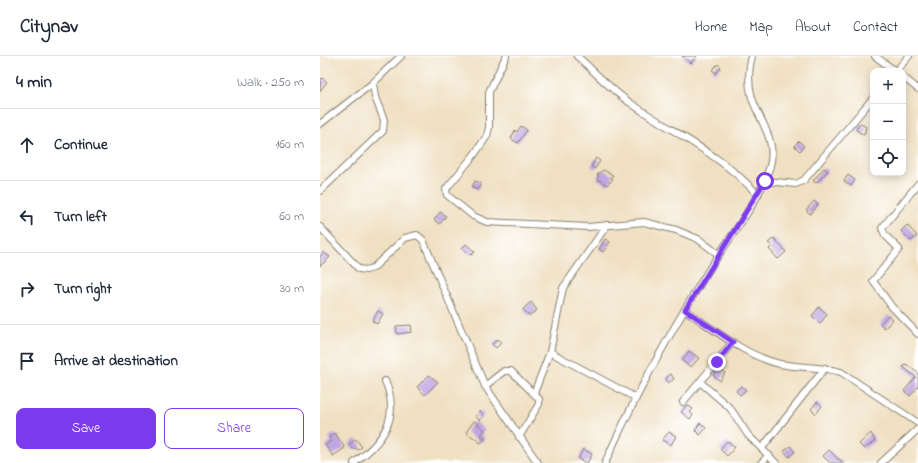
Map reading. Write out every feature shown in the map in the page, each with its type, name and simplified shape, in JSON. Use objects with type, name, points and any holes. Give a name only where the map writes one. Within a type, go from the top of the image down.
[{"type":"street","points":[[320,124],[373,83],[401,56]]},
{"type":"street","points":[[506,56],[489,92],[489,127],[487,136],[477,151],[446,189],[448,195],[473,216],[487,222],[588,227],[644,222],[676,230],[698,239],[718,254]]},
{"type":"street","points":[[576,56],[630,103],[722,163],[758,195]]},
{"type":"street","points":[[605,463],[636,398],[685,310],[718,254],[758,195],[765,181],[772,155],[772,145],[750,90],[749,72],[752,56]]},
{"type":"street","points":[[875,56],[891,68]]},
{"type":"street","points":[[898,68],[909,56]]},
{"type":"street","points":[[906,79],[918,89]]},
{"type":"street","points":[[320,191],[383,131],[384,120],[375,97],[373,83]]},
{"type":"street","points":[[765,181],[796,184],[804,180],[870,102]]},
{"type":"street","points":[[918,184],[882,228],[885,235],[899,249],[873,280],[892,307],[918,334]]},
{"type":"street","points":[[534,393],[550,352],[563,288],[607,225]]},
{"type":"street","points":[[320,227],[359,269],[366,270],[373,268],[405,238],[412,235],[421,238],[425,244],[485,386],[538,463]]},
{"type":"street","points":[[685,310],[733,342],[759,356],[779,364],[825,368],[841,372],[918,423]]},
{"type":"street","points":[[683,402],[733,342]]},
{"type":"street","points":[[550,352],[636,398]]},
{"type":"street","points":[[762,448],[825,368]]},
{"type":"street","points":[[485,386],[507,370],[539,399],[539,403],[520,437]]},
{"type":"street","points":[[354,463],[377,444],[388,427],[390,396],[385,381]]},
{"type":"street","points":[[700,382],[730,408],[748,435],[776,463]]},
{"type":"street","points":[[881,463],[918,429]]},
{"type":"street","points":[[761,463],[769,455]]},
{"type":"building","points":[[682,56],[697,56],[691,63]]},
{"type":"building","points":[[718,64],[721,67],[716,73],[712,70]]},
{"type":"building","points":[[322,78],[327,82],[320,91],[320,81]]},
{"type":"building","points":[[860,123],[866,127],[864,135],[856,130]]},
{"type":"building","points":[[521,126],[527,130],[518,143],[511,139],[515,130],[517,132]]},
{"type":"building","points":[[799,141],[804,146],[800,151],[794,146]]},
{"type":"building","points":[[596,158],[600,161],[595,169],[591,166]]},
{"type":"building","points":[[824,168],[828,171],[816,183],[813,181]]},
{"type":"building","points":[[603,170],[613,175],[611,178],[613,179],[607,185],[597,179],[599,176],[597,175]]},
{"type":"building","points":[[848,175],[855,180],[851,186],[844,181]]},
{"type":"building","points":[[475,181],[481,183],[478,190],[472,187]]},
{"type":"building","points":[[814,201],[818,205],[810,214],[806,210]]},
{"type":"building","points":[[440,212],[446,216],[440,224],[434,220]]},
{"type":"building","points":[[907,225],[917,236],[911,241],[901,231]]},
{"type":"building","points":[[774,238],[786,252],[778,259],[769,249],[772,246],[768,243]]},
{"type":"building","points":[[605,239],[610,242],[603,252],[599,249]]},
{"type":"building","points":[[466,244],[475,252],[471,255],[462,248]]},
{"type":"building","points":[[323,252],[330,257],[320,266],[320,257]]},
{"type":"building","points":[[531,302],[537,310],[529,316],[523,309]]},
{"type":"building","points":[[819,307],[827,314],[820,324],[812,316]]},
{"type":"building","points":[[378,311],[383,314],[377,324],[372,321]]},
{"type":"building","points":[[888,315],[893,319],[885,328],[880,324]]},
{"type":"building","points":[[411,325],[412,332],[397,334],[396,326]]},
{"type":"building","points":[[498,339],[501,343],[496,348],[492,344]]},
{"type":"building","points":[[689,351],[699,358],[691,367],[682,361]]},
{"type":"building","points":[[906,364],[918,373],[918,387],[910,396],[904,391],[916,377],[903,367]]},
{"type":"building","points":[[719,368],[725,373],[720,381],[713,375]]},
{"type":"building","points":[[671,374],[674,379],[668,383],[666,378]]},
{"type":"building","points":[[429,375],[438,382],[425,395],[417,387]]},
{"type":"building","points":[[741,386],[746,390],[740,395],[736,391]]},
{"type":"building","points":[[817,402],[822,406],[816,414],[811,409]]},
{"type":"building","points":[[687,405],[693,409],[690,412],[693,415],[690,419],[681,412]]},
{"type":"building","points":[[480,411],[484,415],[480,420],[475,416]]},
{"type":"building","points":[[474,421],[485,430],[481,435],[485,438],[481,443],[466,432]]},
{"type":"building","points":[[700,423],[706,428],[700,435],[695,430]]},
{"type":"building","points":[[669,432],[676,436],[671,445],[662,440]]},
{"type":"building","points":[[335,433],[345,448],[333,456],[325,445],[331,441],[329,437]]},
{"type":"building","points":[[871,433],[875,441],[864,449],[859,444]]},
{"type":"building","points":[[356,439],[362,447],[358,450],[356,448],[353,449],[349,444]]},
{"type":"building","points":[[727,441],[735,447],[727,456],[720,449]]},
{"type":"building","points":[[790,446],[795,452],[789,457],[784,451]]},
{"type":"building","points":[[583,449],[592,454],[587,463],[578,459]]},
{"type":"building","points":[[829,450],[844,463],[830,463],[823,456]]},
{"type":"route","points":[[717,362],[733,342],[685,310],[718,254],[758,195],[765,181]]}]
